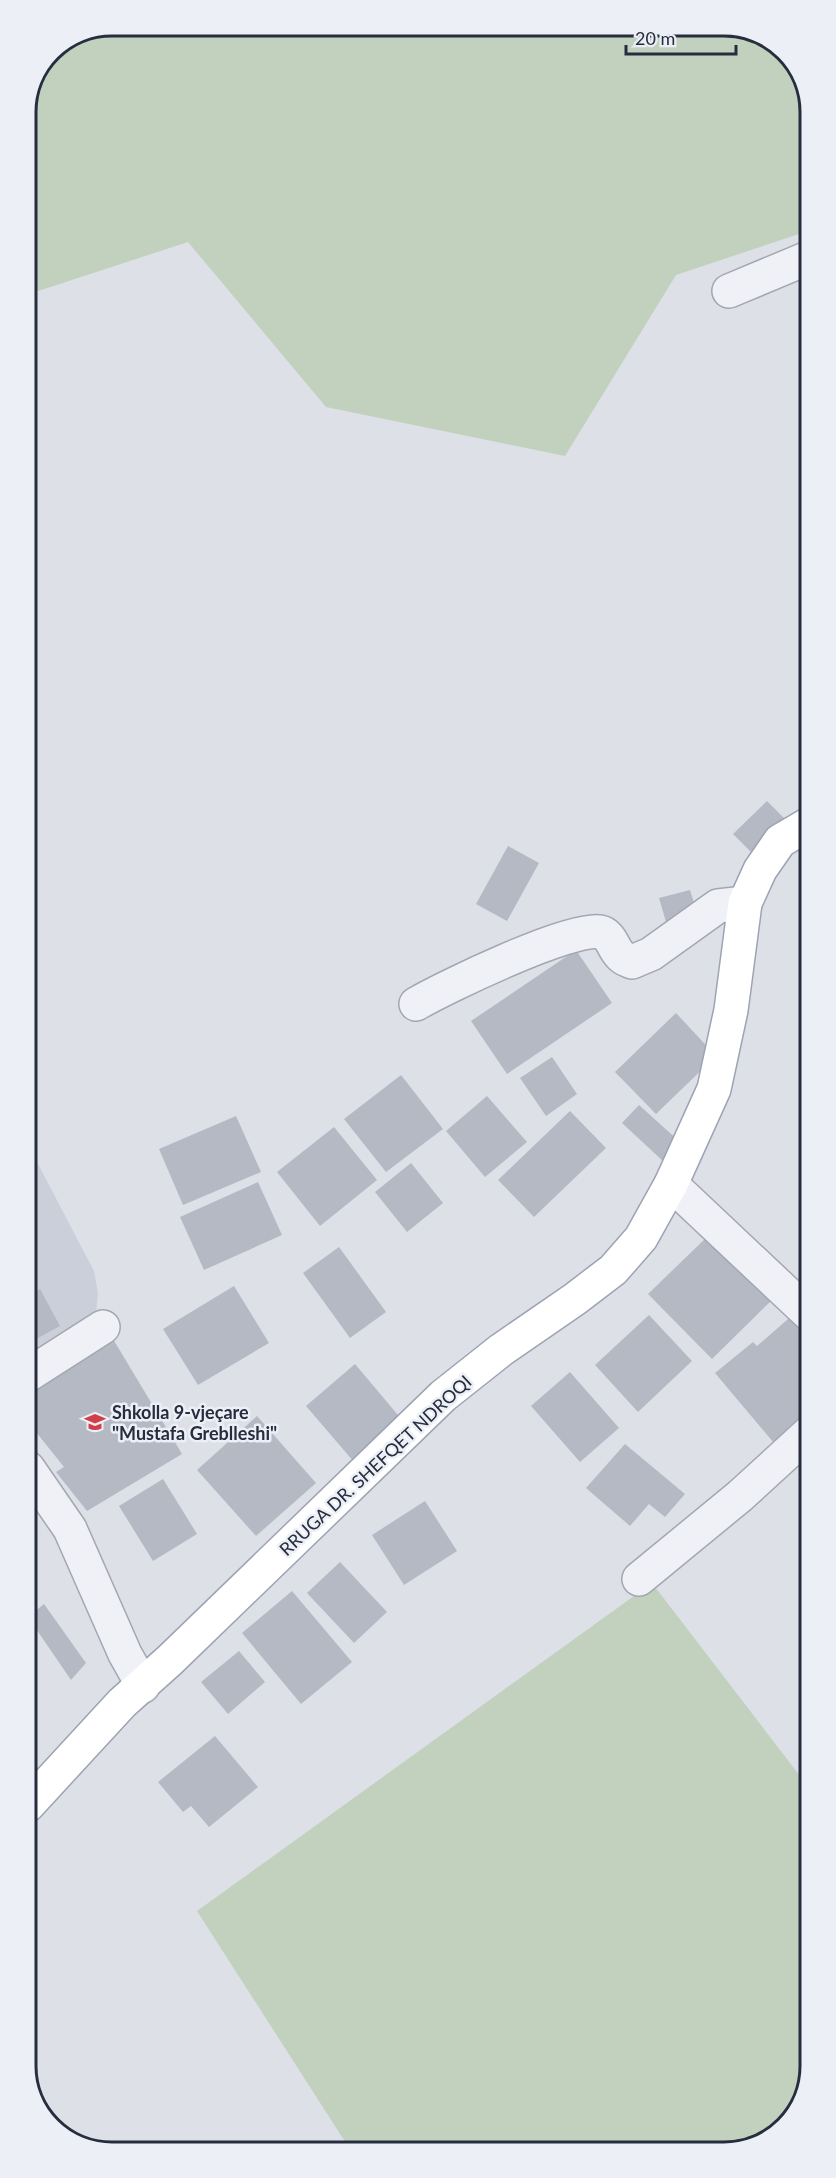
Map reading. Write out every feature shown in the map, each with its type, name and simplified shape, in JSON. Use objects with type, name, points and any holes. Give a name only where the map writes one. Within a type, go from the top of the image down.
[{"type":"main road","name":"RRUGA DR. SHEFQET NDROQI","points":[[36,1796],[123,1702],[143,1686],[443,1396],[501,1350],[613,1270],[641,1238],[671,1184],[714,1089],[731,1010],[745,903],[760,870],[780,841],[800,829]]},
{"type":"street","points":[[729,291],[800,261]]},
{"type":"street","points":[[416,1004],[483,970],[533,949],[583,933],[603,932],[611,939],[622,958],[632,962],[651,954],[718,906],[745,903]]},
{"type":"street","points":[[671,1184],[800,1306]]},
{"type":"street","points":[[36,1369],[103,1327]]},
{"type":"street","points":[[639,1579],[740,1496],[800,1441]]},
{"type":"street","points":[[36,1480],[70,1529],[125,1654],[143,1686]]},
{"type":"shaded area","points":[[36,1160],[94,1271],[98,1293],[95,1323],[36,1357]]},
{"type":"green space","points":[[112,36],[729,36],[748,40],[770,52],[787,70],[797,93],[800,112],[800,234],[676,275],[565,456],[326,407],[188,242],[36,292],[36,107],[44,79],[52,66],[70,49],[97,37]]},
{"type":"green space","points":[[652,1583],[800,1776],[800,2066],[796,2090],[778,2120],[753,2136],[734,2141],[345,2142],[197,1911]]},
{"type":"building","points":[[767,801],[789,823],[756,857],[733,834]]},
{"type":"building","points":[[508,846],[539,863],[507,921],[476,904]]},
{"type":"building","points":[[690,890],[697,913],[666,922],[659,898]]},
{"type":"building","points":[[576,950],[612,1003],[507,1074],[471,1021]]},
{"type":"building","points":[[676,1013],[716,1056],[656,1114],[615,1072]]},
{"type":"building","points":[[552,1057],[577,1094],[546,1116],[520,1078]]},
{"type":"building","points":[[401,1075],[443,1129],[386,1172],[344,1119]]},
{"type":"building","points":[[487,1096],[527,1142],[485,1177],[446,1131]]},
{"type":"building","points":[[639,1105],[681,1143],[664,1162],[622,1123]]},
{"type":"building","points":[[570,1111],[606,1148],[534,1217],[498,1180]]},
{"type":"building","points":[[236,1116],[261,1172],[183,1205],[159,1149]]},
{"type":"building","points":[[334,1127],[377,1180],[320,1226],[277,1172]]},
{"type":"building","points":[[411,1163],[443,1203],[407,1232],[375,1192]]},
{"type":"building","points":[[258,1182],[282,1235],[204,1270],[180,1217]]},
{"type":"building","points":[[709,1235],[772,1300],[712,1359],[648,1294]]},
{"type":"building","points":[[339,1247],[386,1312],[350,1338],[303,1273]]},
{"type":"building","points":[[234,1286],[269,1343],[198,1385],[163,1329]]},
{"type":"building","points":[[40,1289],[60,1326],[36,1339],[36,1291]]},
{"type":"building","points":[[796,1312],[800,1317],[800,1421],[774,1443],[715,1373],[753,1342],[757,1346]]},
{"type":"building","points":[[649,1315],[692,1361],[638,1412],[595,1365]]},
{"type":"building","name":"Shkolla 9-vjeçare \"Mustafa Greblleshi\"","points":[[110,1334],[182,1454],[87,1511],[56,1472],[64,1467],[36,1432],[36,1382]]},
{"type":"building","points":[[355,1364],[403,1421],[354,1462],[306,1406]]},
{"type":"building","points":[[570,1372],[619,1428],[580,1462],[531,1406]]},
{"type":"building","points":[[257,1416],[316,1483],[256,1536],[197,1470]]},
{"type":"building","points":[[625,1444],[685,1494],[665,1517],[649,1504],[630,1526],[586,1488]]},
{"type":"building","points":[[163,1479],[197,1534],[153,1561],[119,1506]]},
{"type":"building","points":[[425,1501],[457,1551],[404,1585],[372,1535]]},
{"type":"building","points":[[340,1562],[387,1612],[354,1643],[307,1593]]},
{"type":"building","points":[[292,1591],[352,1662],[301,1704],[242,1633]]},
{"type":"building","points":[[44,1604],[86,1663],[71,1680],[36,1629],[36,1610]]},
{"type":"building","points":[[239,1651],[265,1682],[228,1714],[201,1682]]},
{"type":"building","points":[[215,1736],[258,1787],[209,1827],[191,1806],[183,1812],[158,1782]]},
{"type":"place","name":"Shkolla 9-vjeçare \"Mustafa Greblleshi\"","points":[[95,1422]]}]
